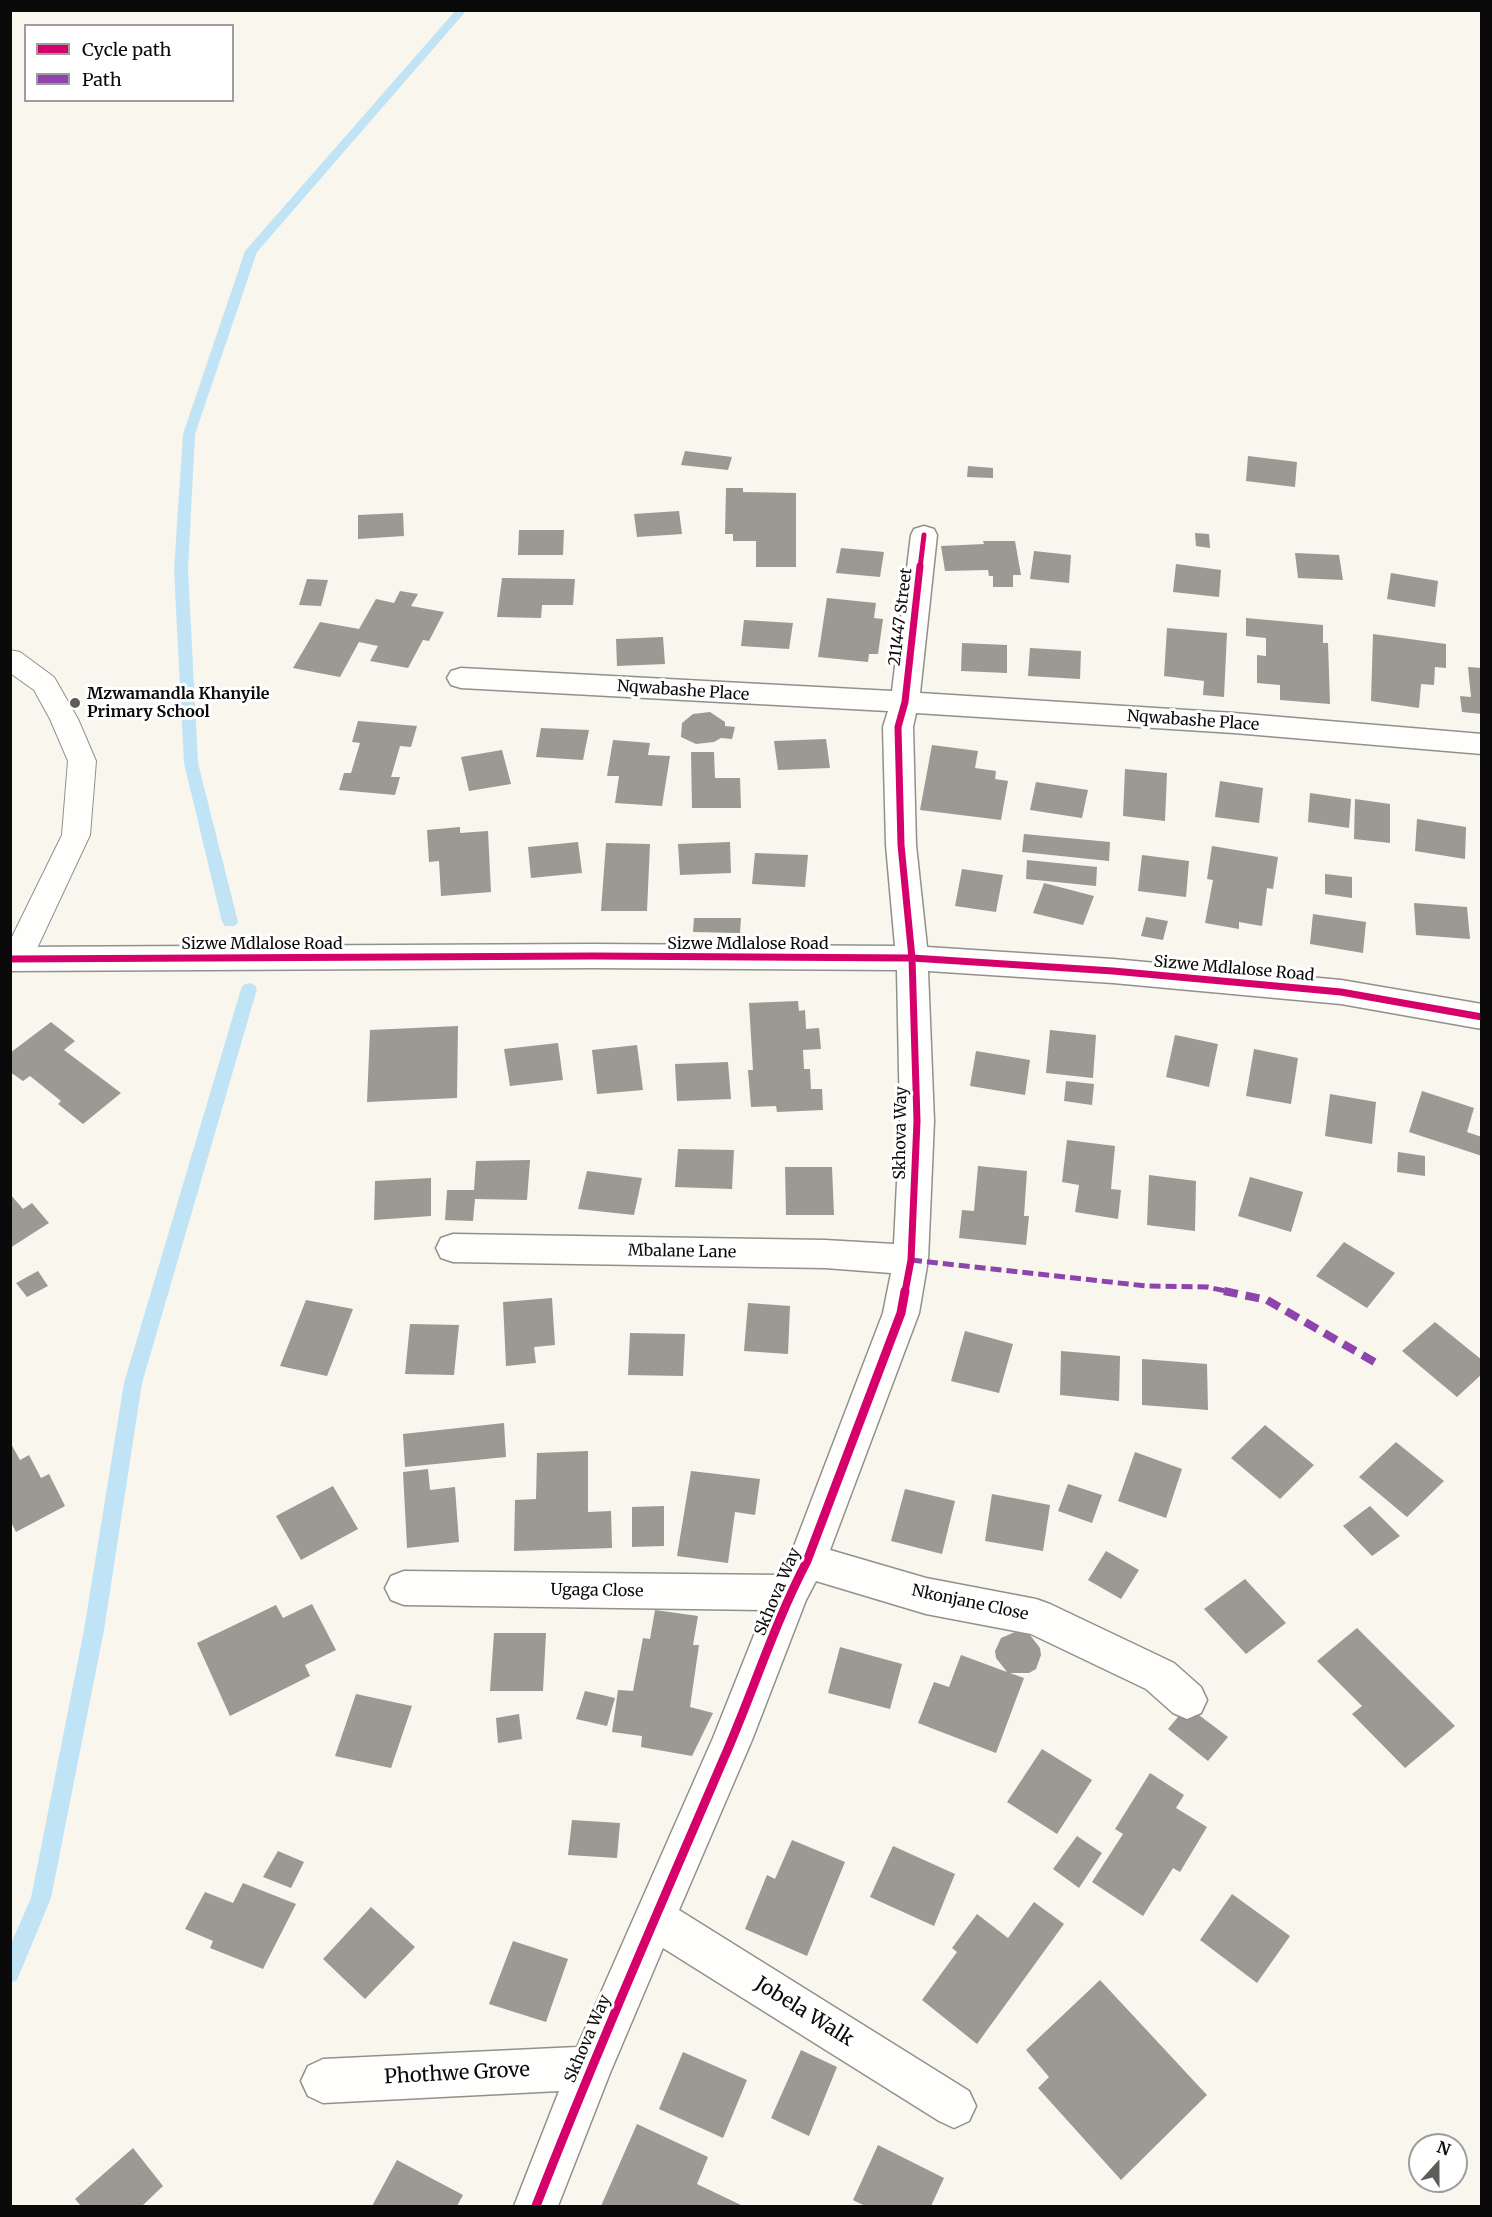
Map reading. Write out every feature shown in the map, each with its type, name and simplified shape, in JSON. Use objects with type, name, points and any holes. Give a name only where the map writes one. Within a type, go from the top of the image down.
[{"type":"street","name":"211447 Street","points":[[905,702],[924,535]]},
{"type":"street","name":"Nqwabashe Place","points":[[461,678],[905,702],[1234,723],[1482,744]]},
{"type":"street","points":[[905,702],[898,727],[901,845],[912,958]]},
{"type":"street","name":"Sizwe Mdlalose Road","points":[[14,959],[593,956],[912,958],[1113,970],[1341,992],[1482,1017]]},
{"type":"street","name":"Skhova Way","points":[[536,2206],[590,2068],[732,1740],[901,1313],[911,1260],[917,1121],[912,958]]},
{"type":"street","name":"Mbalane Lane","points":[[453,1248],[825,1254],[911,1260]]},
{"type":"street","name":"Ugaga Close","points":[[404,1588],[798,1577]]},
{"type":"street","name":"Nkonjane Close","points":[[798,1577],[926,1596],[1036,1617],[1160,1676],[1187,1700]]},
{"type":"street","name":"Jobela Walk","points":[[655,1919],[954,2106]]},
{"type":"street","name":"Phothwe Grove","points":[[323,2080],[590,2068]]},
{"type":"lane","points":[[10,660],[44,684],[64,719],[82,761],[76,834],[14,959]]},
{"type":"building","points":[[685,451],[732,457],[728,470],[681,465]]},
{"type":"building","points":[[1248,456],[1297,462],[1295,487],[1246,481]]},
{"type":"building","points":[[968,466],[993,468],[993,478],[967,477]]},
{"type":"building","points":[[726,488],[743,488],[743,492],[796,493],[796,567],[756,567],[756,541],[733,541],[733,534],[725,534]]},
{"type":"building","points":[[679,511],[682,534],[637,537],[634,514]]},
{"type":"building","points":[[403,513],[404,536],[358,539],[358,515]]},
{"type":"building","points":[[519,530],[564,530],[563,555],[518,555]]},
{"type":"building","points":[[1195,533],[1209,534],[1210,548],[1196,546]]},
{"type":"building","points":[[983,541],[1015,541],[1021,575],[1013,575],[1013,587],[993,587],[993,576],[989,576],[988,570],[945,571],[941,546],[984,544]]},
{"type":"building","points":[[841,548],[884,552],[880,577],[836,573]]},
{"type":"building","points":[[1034,551],[1071,555],[1069,583],[1030,579]]},
{"type":"building","points":[[1295,553],[1339,555],[1343,580],[1298,578]]},
{"type":"building","points":[[1176,564],[1221,570],[1219,597],[1173,592]]},
{"type":"building","points":[[1391,573],[1438,581],[1435,607],[1387,599]]},
{"type":"building","points":[[502,578],[575,579],[573,605],[542,605],[541,618],[497,617]]},
{"type":"building","points":[[307,579],[328,580],[321,606],[299,605]]},
{"type":"building","points":[[400,591],[418,594],[411,606],[444,612],[429,641],[423,640],[408,668],[370,661],[378,646],[359,642],[340,677],[293,668],[320,622],[359,629],[376,599],[394,603]]},
{"type":"building","points":[[827,598],[876,603],[874,618],[883,619],[878,654],[869,654],[868,662],[818,657]]},
{"type":"building","points":[[1246,618],[1323,625],[1323,643],[1328,643],[1330,704],[1280,700],[1280,685],[1257,683],[1257,655],[1266,656],[1266,638],[1246,636]]},
{"type":"building","points":[[744,620],[793,623],[789,649],[741,646]]},
{"type":"building","points":[[1167,628],[1227,633],[1224,697],[1203,695],[1204,681],[1164,676]]},
{"type":"building","points":[[1373,634],[1446,644],[1446,668],[1435,667],[1434,685],[1421,684],[1419,708],[1371,701]]},
{"type":"building","points":[[663,637],[665,664],[617,666],[616,639]]},
{"type":"building","points":[[962,643],[1007,645],[1007,673],[961,671]]},
{"type":"building","points":[[1030,648],[1081,651],[1080,679],[1028,676]]},
{"type":"building","points":[[1468,667],[1482,668],[1482,714],[1462,712],[1460,696],[1471,697]]},
{"type":"building","points":[[710,712],[725,722],[725,726],[735,727],[732,739],[721,738],[714,742],[696,744],[681,737],[682,723],[693,714]]},
{"type":"building","points":[[358,721],[417,726],[411,747],[400,746],[391,777],[400,777],[395,795],[339,790],[344,773],[351,773],[360,743],[352,742]]},
{"type":"building","points":[[541,728],[589,730],[583,760],[536,757]]},
{"type":"building","points":[[826,739],[830,768],[778,770],[774,741]]},
{"type":"building","points":[[613,740],[650,743],[648,755],[670,756],[662,806],[615,803],[619,776],[607,776]]},
{"type":"building","points":[[932,745],[978,751],[975,768],[996,771],[995,779],[1008,781],[1001,820],[920,810]]},
{"type":"building","points":[[502,750],[511,784],[469,791],[461,757]]},
{"type":"building","points":[[691,752],[714,752],[715,778],[740,778],[741,808],[692,808]]},
{"type":"building","points":[[1125,769],[1167,773],[1165,821],[1123,816]]},
{"type":"building","points":[[1220,781],[1263,788],[1259,823],[1215,817]]},
{"type":"building","points":[[1036,782],[1088,790],[1082,818],[1030,810]]},
{"type":"building","points":[[1310,793],[1351,799],[1349,828],[1308,822]]},
{"type":"building","points":[[1355,799],[1390,804],[1390,843],[1354,839]]},
{"type":"building","points":[[1417,819],[1466,827],[1465,859],[1415,851]]},
{"type":"building","points":[[460,827],[460,833],[488,831],[491,892],[441,896],[439,861],[429,862],[427,830]]},
{"type":"building","points":[[1024,834],[1110,842],[1109,861],[1022,852]]},
{"type":"building","points":[[578,842],[582,873],[531,878],[528,847]]},
{"type":"building","points":[[730,842],[731,873],[680,875],[678,844]]},
{"type":"building","points":[[606,843],[650,844],[647,911],[601,911]]},
{"type":"building","points":[[1212,846],[1278,857],[1273,889],[1267,888],[1262,926],[1239,922],[1239,929],[1205,923],[1213,880],[1207,879]]},
{"type":"building","points":[[755,853],[808,855],[805,887],[752,884]]},
{"type":"building","points":[[1142,855],[1189,861],[1186,897],[1138,891]]},
{"type":"building","points":[[1027,860],[1097,867],[1096,886],[1026,879]]},
{"type":"building","points":[[962,869],[1003,875],[996,912],[955,906]]},
{"type":"building","points":[[1325,874],[1352,877],[1352,898],[1325,894]]},
{"type":"building","points":[[1044,883],[1094,896],[1083,925],[1033,913]]},
{"type":"building","points":[[1414,903],[1467,907],[1470,939],[1416,935]]},
{"type":"building","points":[[1313,914],[1366,922],[1363,953],[1310,944]]},
{"type":"building","points":[[1146,917],[1168,921],[1163,940],[1141,936]]},
{"type":"building","points":[[694,918],[741,918],[740,933],[693,932]]},
{"type":"building","points":[[798,1001],[799,1011],[805,1010],[806,1029],[819,1028],[821,1049],[803,1050],[804,1069],[810,1069],[811,1089],[822,1089],[823,1110],[777,1112],[776,1106],[751,1107],[748,1070],[753,1070],[749,1003]]},
{"type":"building","points":[[51,1022],[75,1041],[64,1050],[121,1093],[83,1124],[58,1104],[61,1101],[30,1076],[23,1081],[10,1072],[10,1053]]},
{"type":"building","points":[[458,1026],[457,1098],[367,1102],[370,1030]]},
{"type":"building","points":[[1050,1030],[1096,1035],[1093,1078],[1046,1073]]},
{"type":"building","points":[[1175,1035],[1218,1044],[1209,1087],[1166,1077]]},
{"type":"building","points":[[558,1043],[563,1080],[510,1086],[504,1049]]},
{"type":"building","points":[[637,1045],[643,1090],[597,1094],[592,1050]]},
{"type":"building","points":[[1254,1049],[1298,1058],[1291,1104],[1246,1096]]},
{"type":"building","points":[[976,1051],[1030,1060],[1025,1095],[970,1086]]},
{"type":"building","points":[[728,1062],[731,1099],[677,1101],[675,1064]]},
{"type":"building","points":[[1066,1081],[1094,1084],[1092,1105],[1064,1101]]},
{"type":"building","points":[[1422,1091],[1474,1108],[1467,1132],[1482,1137],[1482,1156],[1409,1132]]},
{"type":"building","points":[[1330,1094],[1376,1102],[1372,1144],[1325,1136]]},
{"type":"building","points":[[1067,1140],[1115,1146],[1111,1189],[1121,1190],[1118,1219],[1075,1212],[1079,1185],[1062,1182]]},
{"type":"building","points":[[678,1149],[734,1150],[732,1189],[675,1187]]},
{"type":"building","points":[[1398,1152],[1425,1156],[1425,1176],[1397,1172]]},
{"type":"building","points":[[530,1160],[527,1200],[475,1199],[473,1221],[445,1220],[447,1190],[474,1190],[476,1161]]},
{"type":"building","points":[[978,1166],[1027,1171],[1024,1216],[1029,1216],[1026,1245],[959,1238],[962,1210],[974,1211]]},
{"type":"building","points":[[785,1167],[832,1167],[834,1215],[786,1215]]},
{"type":"building","points":[[587,1171],[642,1178],[634,1215],[578,1209]]},
{"type":"building","points":[[1149,1175],[1196,1181],[1195,1231],[1147,1225]]},
{"type":"building","points":[[1250,1177],[1303,1192],[1291,1232],[1238,1216]]},
{"type":"building","points":[[431,1178],[431,1216],[374,1220],[375,1181]]},
{"type":"building","points":[[10,1194],[23,1209],[32,1203],[49,1223],[10,1248]]},
{"type":"building","points":[[1344,1242],[1395,1273],[1367,1308],[1316,1276]]},
{"type":"building","points":[[38,1271],[48,1286],[27,1297],[16,1283]]},
{"type":"building","points":[[552,1298],[555,1345],[534,1347],[536,1363],[506,1366],[503,1302]]},
{"type":"building","points":[[306,1300],[353,1309],[327,1376],[280,1366]]},
{"type":"building","points":[[748,1303],[790,1306],[788,1354],[744,1351]]},
{"type":"building","points":[[1435,1322],[1482,1360],[1482,1374],[1457,1397],[1402,1351]]},
{"type":"building","points":[[410,1324],[459,1325],[454,1375],[405,1374]]},
{"type":"building","points":[[965,1331],[1013,1344],[999,1393],[951,1381]]},
{"type":"building","points":[[630,1333],[685,1334],[683,1376],[628,1375]]},
{"type":"building","points":[[1061,1351],[1120,1356],[1119,1401],[1060,1395]]},
{"type":"building","points":[[1142,1359],[1207,1364],[1208,1410],[1142,1405]]},
{"type":"building","points":[[504,1423],[506,1457],[405,1467],[403,1434]]},
{"type":"building","points":[[1265,1425],[1314,1465],[1280,1499],[1231,1458]]},
{"type":"building","points":[[10,1442],[20,1460],[29,1455],[41,1478],[49,1474],[65,1506],[16,1532],[10,1520]]},
{"type":"building","points":[[1396,1442],[1444,1481],[1407,1517],[1359,1477]]},
{"type":"building","points":[[588,1451],[588,1512],[611,1511],[612,1548],[514,1551],[515,1500],[536,1499],[537,1453]]},
{"type":"building","points":[[1135,1452],[1182,1469],[1166,1518],[1118,1501]]},
{"type":"building","points":[[428,1469],[430,1490],[455,1487],[459,1542],[407,1548],[403,1472]]},
{"type":"building","points":[[691,1471],[760,1479],[755,1515],[735,1512],[728,1563],[677,1556]]},
{"type":"building","points":[[1068,1484],[1102,1495],[1092,1523],[1058,1511]]},
{"type":"building","points":[[333,1486],[358,1529],[301,1560],[276,1516]]},
{"type":"building","points":[[905,1489],[955,1501],[942,1554],[891,1541]]},
{"type":"building","points":[[992,1494],[1050,1505],[1043,1551],[985,1541]]},
{"type":"building","points":[[664,1506],[664,1546],[632,1547],[632,1507]]},
{"type":"building","points":[[1370,1506],[1400,1536],[1372,1556],[1343,1526]]},
{"type":"building","points":[[1106,1551],[1139,1570],[1121,1599],[1088,1580]]},
{"type":"building","points":[[1245,1579],[1286,1623],[1246,1654],[1204,1609]]},
{"type":"building","points":[[312,1604],[336,1650],[305,1665],[310,1676],[230,1716],[197,1643],[276,1605],[283,1618]]},
{"type":"building","points":[[655,1610],[698,1616],[693,1645],[699,1645],[690,1707],[713,1713],[692,1756],[641,1747],[642,1736],[612,1732],[618,1690],[633,1691],[643,1638],[650,1639]]},
{"type":"building","points":[[1357,1628],[1455,1726],[1405,1768],[1352,1714],[1362,1706],[1317,1661]]},
{"type":"building","points":[[1015,1632],[1030,1635],[1040,1648],[1041,1655],[1036,1669],[1029,1673],[1010,1673],[1024,1678],[996,1753],[918,1723],[934,1682],[949,1687],[961,1655],[1007,1672],[996,1658],[995,1651],[1001,1638]]},
{"type":"building","points":[[494,1633],[546,1633],[543,1691],[490,1691]]},
{"type":"building","points":[[840,1647],[902,1664],[890,1709],[828,1693]]},
{"type":"building","points":[[585,1691],[615,1698],[607,1726],[576,1719]]},
{"type":"building","points":[[356,1694],[412,1706],[391,1768],[335,1756]]},
{"type":"building","points":[[1187,1706],[1228,1737],[1208,1761],[1168,1729]]},
{"type":"building","points":[[519,1714],[522,1739],[498,1743],[496,1718]]},
{"type":"building","points":[[1042,1749],[1092,1780],[1057,1834],[1007,1802]]},
{"type":"building","points":[[1150,1773],[1184,1795],[1176,1808],[1207,1827],[1180,1872],[1173,1868],[1143,1916],[1092,1882],[1123,1834],[1115,1829]]},
{"type":"building","points":[[572,1820],[620,1823],[617,1858],[568,1855]]},
{"type":"building","points":[[1077,1836],[1102,1853],[1079,1888],[1053,1869]]},
{"type":"building","points":[[792,1840],[845,1862],[807,1956],[745,1929],[767,1875],[775,1879]]},
{"type":"building","points":[[893,1846],[955,1874],[934,1926],[870,1897]]},
{"type":"building","points":[[278,1851],[304,1862],[291,1888],[263,1877]]},
{"type":"building","points":[[243,1883],[296,1904],[263,1969],[210,1948],[213,1941],[185,1929],[205,1892],[233,1903]]},
{"type":"building","points":[[1232,1894],[1290,1936],[1257,1983],[1200,1940]]},
{"type":"building","points":[[1034,1902],[1064,1924],[977,2044],[922,2000],[957,1952],[952,1948],[977,1914],[1008,1938]]},
{"type":"building","points":[[371,1907],[415,1947],[365,1999],[323,1959]]},
{"type":"building","points":[[513,1941],[568,1959],[546,2022],[489,2004]]},
{"type":"building","points":[[1100,1980],[1207,2095],[1121,2180],[1038,2088],[1049,2077],[1026,2050]]},
{"type":"building","points":[[801,2050],[837,2067],[809,2136],[771,2118]]},
{"type":"building","points":[[683,2052],[747,2080],[723,2138],[659,2109]]},
{"type":"building","points":[[637,2124],[708,2157],[697,2184],[743,2206],[601,2206]]},
{"type":"building","points":[[878,2145],[944,2178],[931,2206],[865,2206],[853,2200]]},
{"type":"building","points":[[133,2148],[163,2186],[142,2206],[81,2206],[75,2199]]},
{"type":"building","points":[[397,2160],[463,2195],[457,2206],[372,2206]]},
{"type":"waterway","points":[[230,922],[191,763],[181,570],[189,434],[251,251],[462,10]]},
{"type":"waterway","points":[[10,1973],[41,1898],[94,1630],[133,1383],[249,989]]},
{"type":"marked path","points":[[911,1260],[1146,1286],[1207,1287],[1267,1300],[1378,1364]]},
{"type":"cycle path","points":[[536,2206],[590,2068],[732,1740],[790,1593],[807,1561],[901,1313],[911,1260],[917,1121],[912,958],[901,845],[898,727],[905,702],[924,535]]},
{"type":"cycle path","points":[[10,959],[593,956],[912,958],[1113,971],[1341,992],[1482,1017]]},
{"type":"place","name":"Mzwamandla Khanyile Primary School","points":[[75,703]]}]
